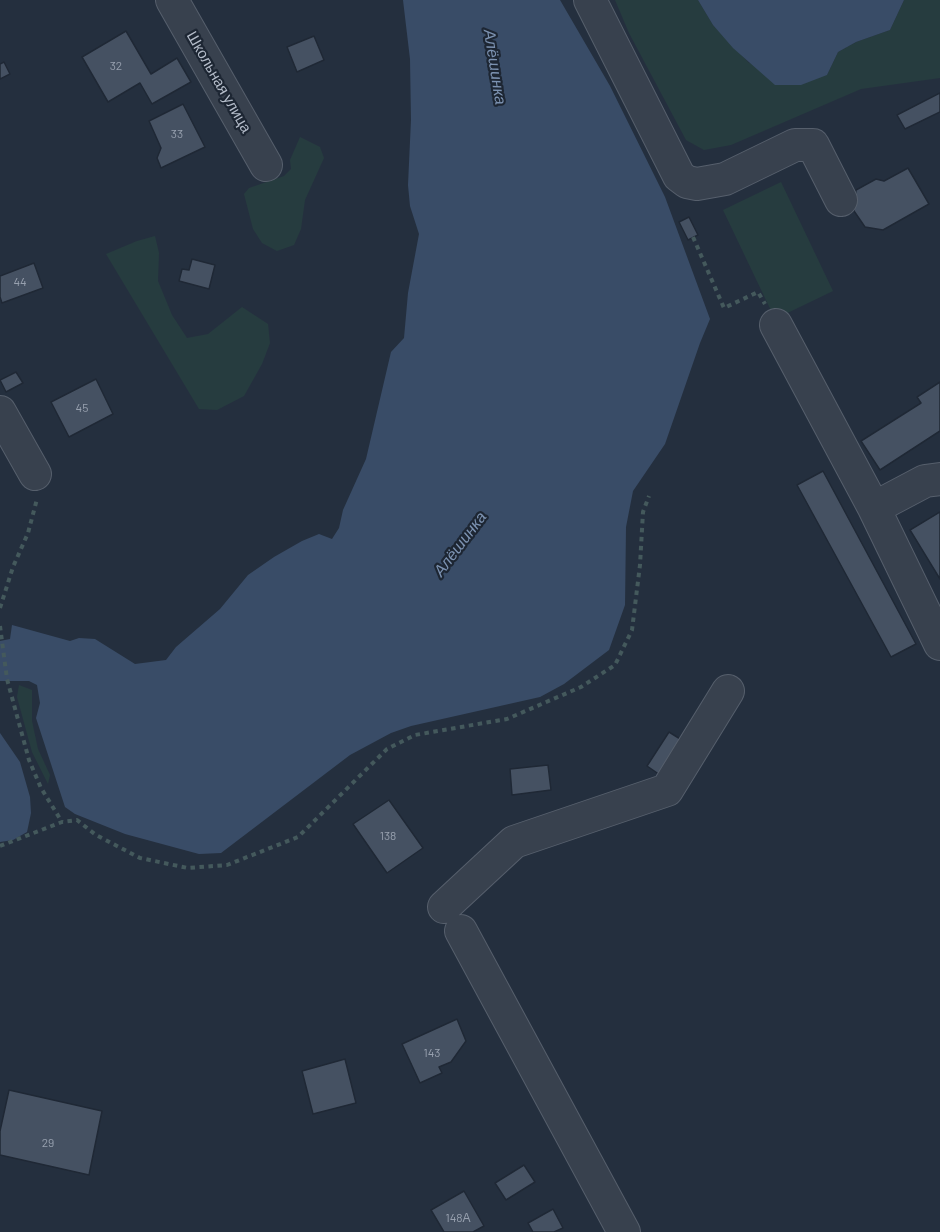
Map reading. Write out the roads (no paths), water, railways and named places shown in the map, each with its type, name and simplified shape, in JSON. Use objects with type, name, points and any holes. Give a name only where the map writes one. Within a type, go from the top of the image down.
[{"type":"street","name":"Школьная улица","points":[[172,0],[266,165]]},
{"type":"street","points":[[590,0],[679,176],[687,182],[698,184],[725,180],[795,145],[813,145],[841,200]]},
{"type":"street","points":[[776,325],[874,508],[940,644]]},
{"type":"street","points":[[0,412],[35,474]]},
{"type":"street","points":[[874,508],[925,481],[940,479]]},
{"type":"street","points":[[624,1232],[453,919],[514,842],[667,790],[728,692]]},
{"type":"water","name":"Алёшинка","points":[[403,0],[560,0],[610,86],[665,197],[710,319],[665,444],[633,491],[626,527],[625,605],[609,650],[564,684],[540,697],[411,726],[391,733],[350,755],[221,853],[199,854],[125,834],[75,814],[65,807],[36,718],[40,703],[37,685],[29,681],[0,681],[0,641],[10,639],[12,625],[70,641],[79,638],[95,639],[135,664],[166,660],[176,647],[220,609],[248,575],[302,541],[319,534],[332,539],[339,528],[343,510],[366,459],[391,352],[404,338],[408,293],[419,234],[410,206],[408,185],[411,120],[410,59]]},
{"type":"water","points":[[698,0],[904,0],[890,30],[856,42],[838,52],[827,75],[801,85],[775,85],[733,48],[713,25]]},
{"type":"water","points":[[0,733],[20,762],[30,797],[31,813],[27,832],[13,840],[0,842]]}]
